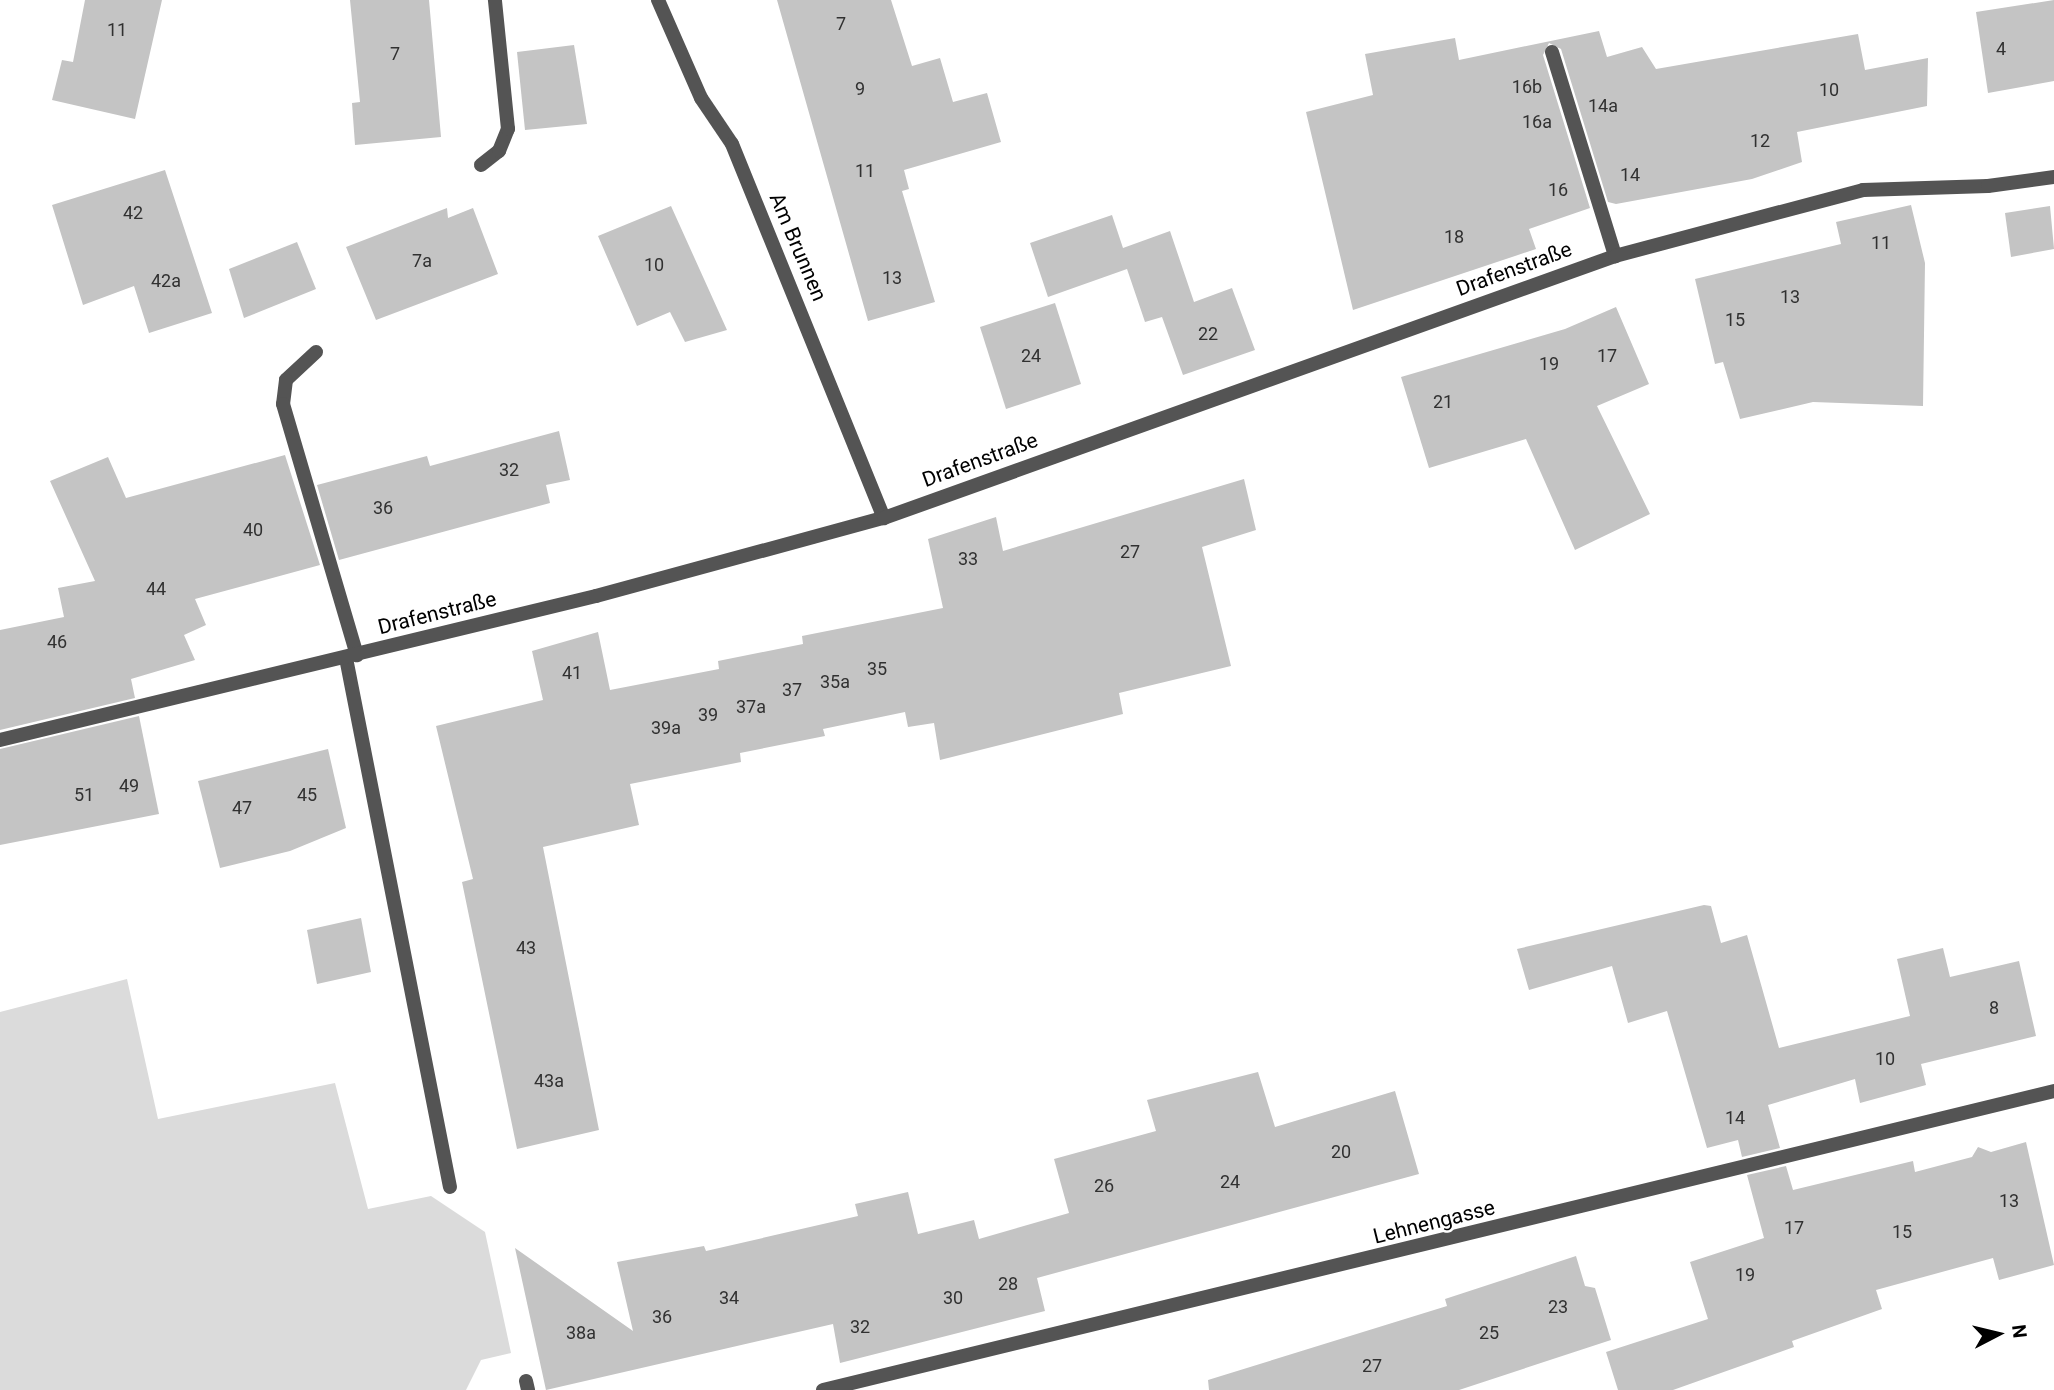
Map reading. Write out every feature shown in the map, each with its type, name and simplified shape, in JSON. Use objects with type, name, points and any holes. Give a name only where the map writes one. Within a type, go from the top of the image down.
[{"type":"street","points":[[481,165],[499,151],[508,129],[495,0]]},
{"type":"street","name":"Am Brunnen","points":[[658,0],[701,98],[732,144],[884,518]]},
{"type":"street","points":[[1552,52],[1615,256]]},
{"type":"street","name":"Drafenstraße","points":[[0,740],[351,656],[884,518],[1615,256],[1863,190],[1988,186],[2054,177]]},
{"type":"street","points":[[316,352],[286,380],[283,404],[351,656],[450,1187]]},
{"type":"street","name":"Lehnengasse","points":[[823,1390],[2054,1091]]},
{"type":"shaded area","points":[[127,979],[158,1119],[335,1083],[368,1209],[431,1196],[485,1232],[511,1353],[481,1360],[466,1390],[0,1390],[0,1012]]},
{"type":"building","points":[[85,0],[162,0],[135,119],[52,100],[62,60],[73,62]]},
{"type":"building","points":[[350,0],[429,0],[441,137],[355,145],[352,103],[360,102]]},
{"type":"building","points":[[777,0],[891,0],[912,66],[940,58],[953,102],[987,93],[1001,142],[904,170],[909,189],[902,191],[935,302],[868,321]]},
{"type":"building","points":[[2054,0],[2054,81],[1988,93],[1976,12]]},
{"type":"building","points":[[1599,31],[1607,57],[1642,47],[1656,69],[1858,34],[1865,70],[1928,58],[1927,106],[1797,132],[1802,162],[1752,179],[1616,204],[1608,202],[1561,49],[1549,43],[1543,55],[1590,208],[1529,229],[1536,249],[1353,310],[1306,112],[1373,95],[1365,54],[1455,38],[1459,60]]},
{"type":"building","points":[[574,45],[587,124],[525,130],[517,52]]},
{"type":"building","points":[[165,170],[212,313],[149,333],[134,286],[83,305],[52,205]]},
{"type":"building","points":[[1911,205],[1925,263],[1923,406],[1813,402],[1740,419],[1723,362],[1715,364],[1695,279],[1841,244],[1836,222]]},
{"type":"building","points":[[671,206],[727,330],[685,342],[670,312],[637,326],[598,236]]},
{"type":"building","points":[[2050,206],[2054,249],[2011,257],[2005,213]]},
{"type":"building","points":[[447,208],[448,218],[473,208],[498,274],[376,320],[346,247]]},
{"type":"building","points":[[1112,215],[1123,248],[1170,231],[1194,302],[1232,288],[1255,350],[1183,375],[1162,317],[1145,322],[1127,269],[1048,297],[1030,243]]},
{"type":"building","points":[[297,242],[316,289],[244,318],[229,269]]},
{"type":"building","points":[[1055,303],[1081,384],[1006,409],[980,327]]},
{"type":"building","points":[[1616,307],[1649,384],[1597,406],[1650,514],[1575,550],[1526,439],[1429,468],[1401,377],[1565,329]]},
{"type":"building","points":[[559,431],[570,480],[546,485],[550,503],[339,560],[317,485],[427,456],[430,466]]},
{"type":"building","points":[[285,455],[320,565],[195,599],[206,625],[184,635],[195,660],[131,679],[135,698],[0,730],[0,630],[64,617],[58,588],[95,581],[50,481],[108,457],[126,498]]},
{"type":"building","points":[[1244,479],[1256,530],[1202,547],[1231,666],[1119,693],[1123,714],[940,760],[934,723],[908,727],[905,712],[823,729],[825,736],[740,753],[741,762],[630,784],[639,825],[543,847],[599,1130],[517,1149],[462,882],[473,879],[436,726],[543,700],[532,651],[598,632],[610,690],[719,669],[718,661],[803,644],[802,636],[943,608],[928,539],[996,517],[1003,551]]},
{"type":"building","points":[[139,716],[159,814],[0,845],[0,749]]},
{"type":"building","points":[[328,749],[346,828],[290,851],[220,868],[198,781]]},
{"type":"building","points":[[1704,905],[1711,906],[1721,943],[1747,935],[1779,1048],[1910,1016],[1897,959],[1943,948],[1950,977],[2019,961],[2036,1036],[1921,1064],[1926,1085],[1860,1103],[1855,1079],[1768,1105],[1780,1148],[1742,1157],[1738,1140],[1707,1148],[1667,1011],[1628,1023],[1612,966],[1529,990],[1517,949]]},
{"type":"building","points":[[361,918],[371,972],[317,984],[307,930]]},
{"type":"building","points":[[1258,1072],[1275,1127],[1395,1091],[1419,1174],[1037,1278],[1045,1311],[840,1363],[833,1324],[546,1390],[515,1248],[633,1331],[617,1262],[704,1246],[706,1251],[858,1216],[855,1204],[908,1192],[918,1234],[974,1220],[979,1239],[1069,1213],[1054,1159],[1156,1131],[1147,1100]]},
{"type":"building","points":[[2026,1142],[2054,1265],[1999,1280],[1993,1258],[1876,1290],[1882,1309],[1792,1341],[1794,1347],[1673,1390],[1618,1390],[1606,1352],[1708,1319],[1690,1262],[1764,1238],[1747,1175],[1786,1166],[1793,1190],[1913,1161],[1915,1172],[1972,1157],[1978,1147],[1991,1152]]},
{"type":"building","points":[[1576,1256],[1585,1286],[1595,1288],[1611,1340],[1459,1390],[1209,1390],[1208,1380],[1447,1306],[1445,1299]]}]
